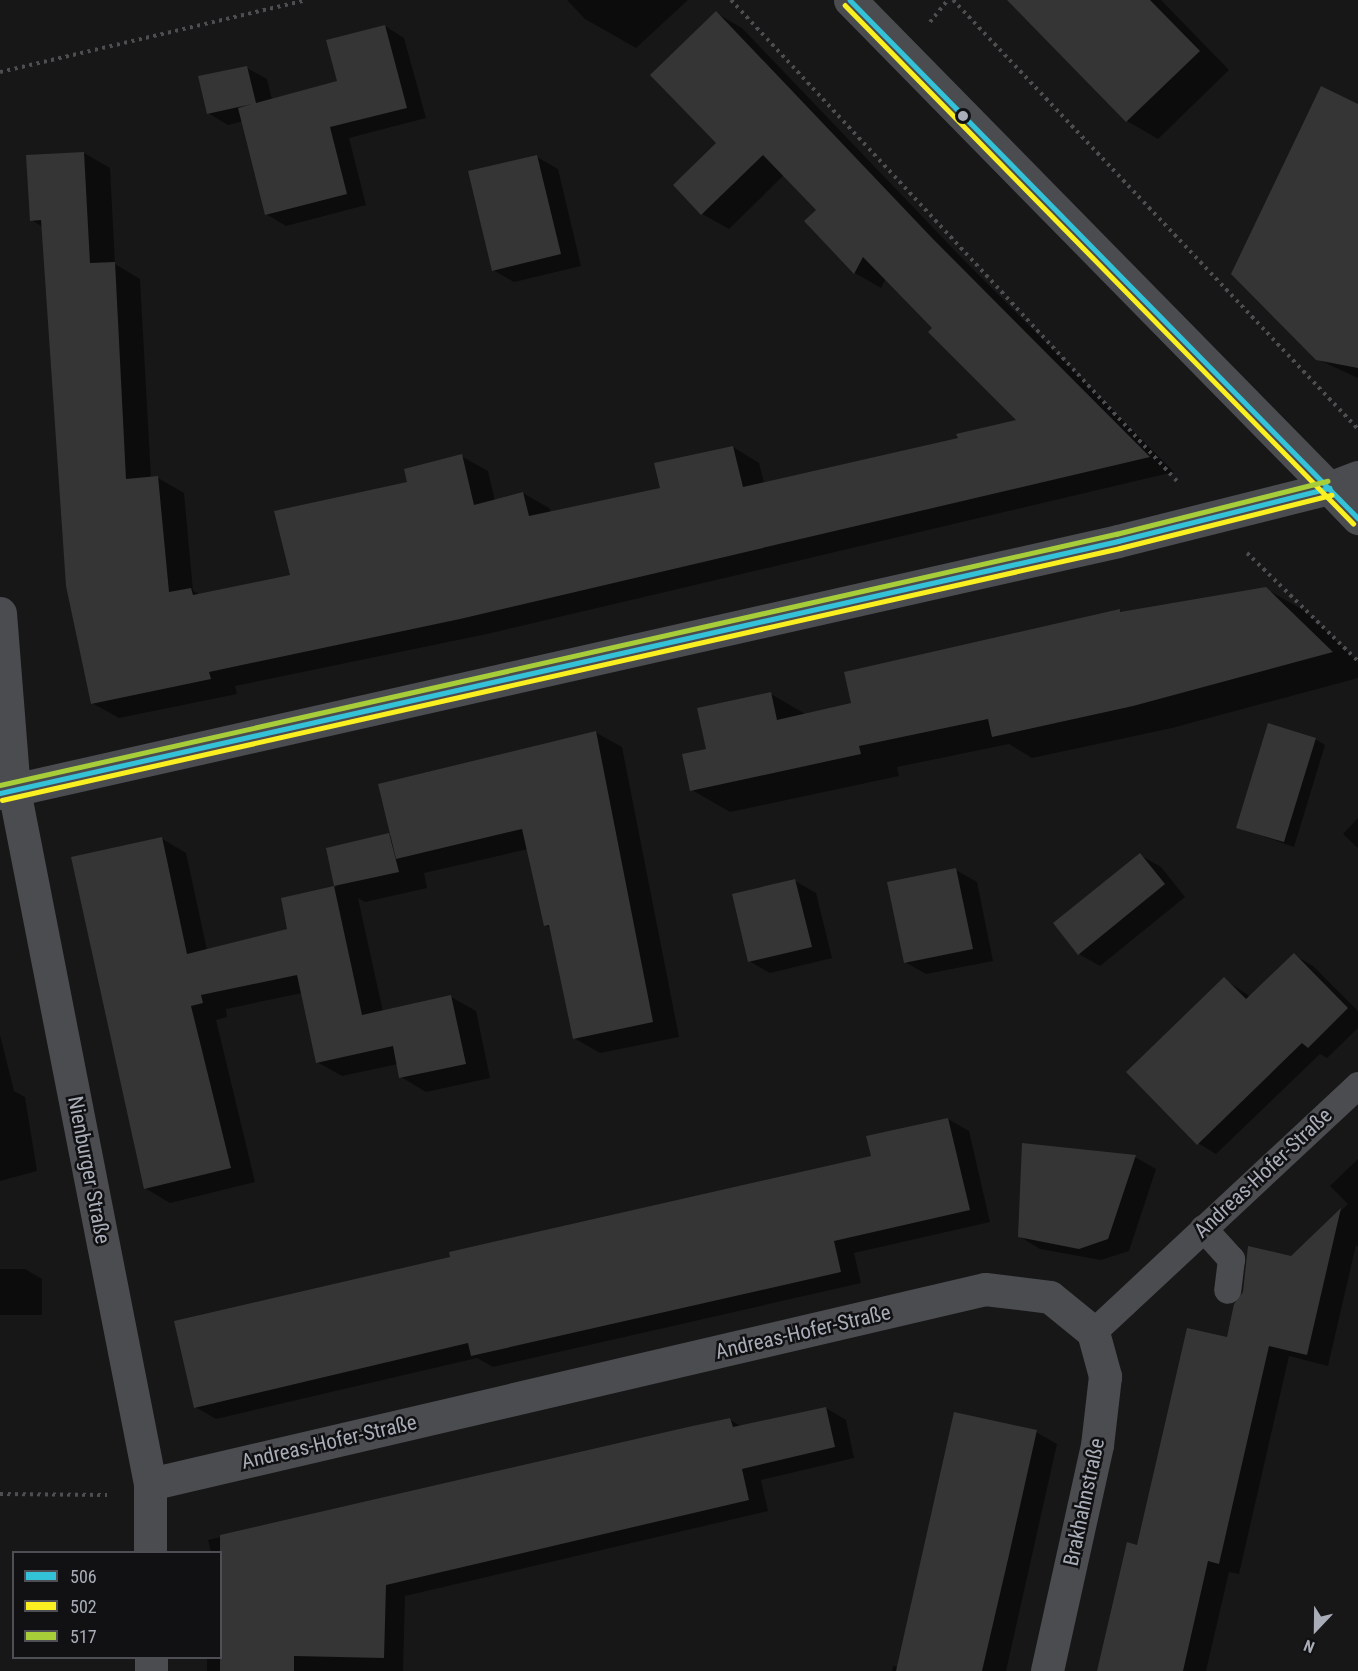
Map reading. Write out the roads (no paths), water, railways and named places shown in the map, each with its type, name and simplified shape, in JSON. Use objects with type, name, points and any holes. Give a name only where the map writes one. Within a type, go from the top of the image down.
[{"type":"street","points":[[850,0],[1344,482],[1358,518]]},
{"type":"street","points":[[7,791],[1212,520],[1344,482]]},
{"type":"street","name":"Nienburger Straße","points":[[0,613],[7,791],[150,1490],[150,1551]]},
{"type":"street","name":"Andreas-Hofer-Straße","points":[[150,1490],[985,1289],[1050,1297],[1092,1332]]},
{"type":"street","name":"Brakhahnstraße","points":[[1047,1671],[1097,1445],[1105,1376],[1092,1332]]},
{"type":"lane","name":"Andreas-Hofer-Straße","points":[[1092,1332],[1358,1085]]},
{"type":"lane","points":[[1203,1228],[1231,1259],[1227,1290]]}]
